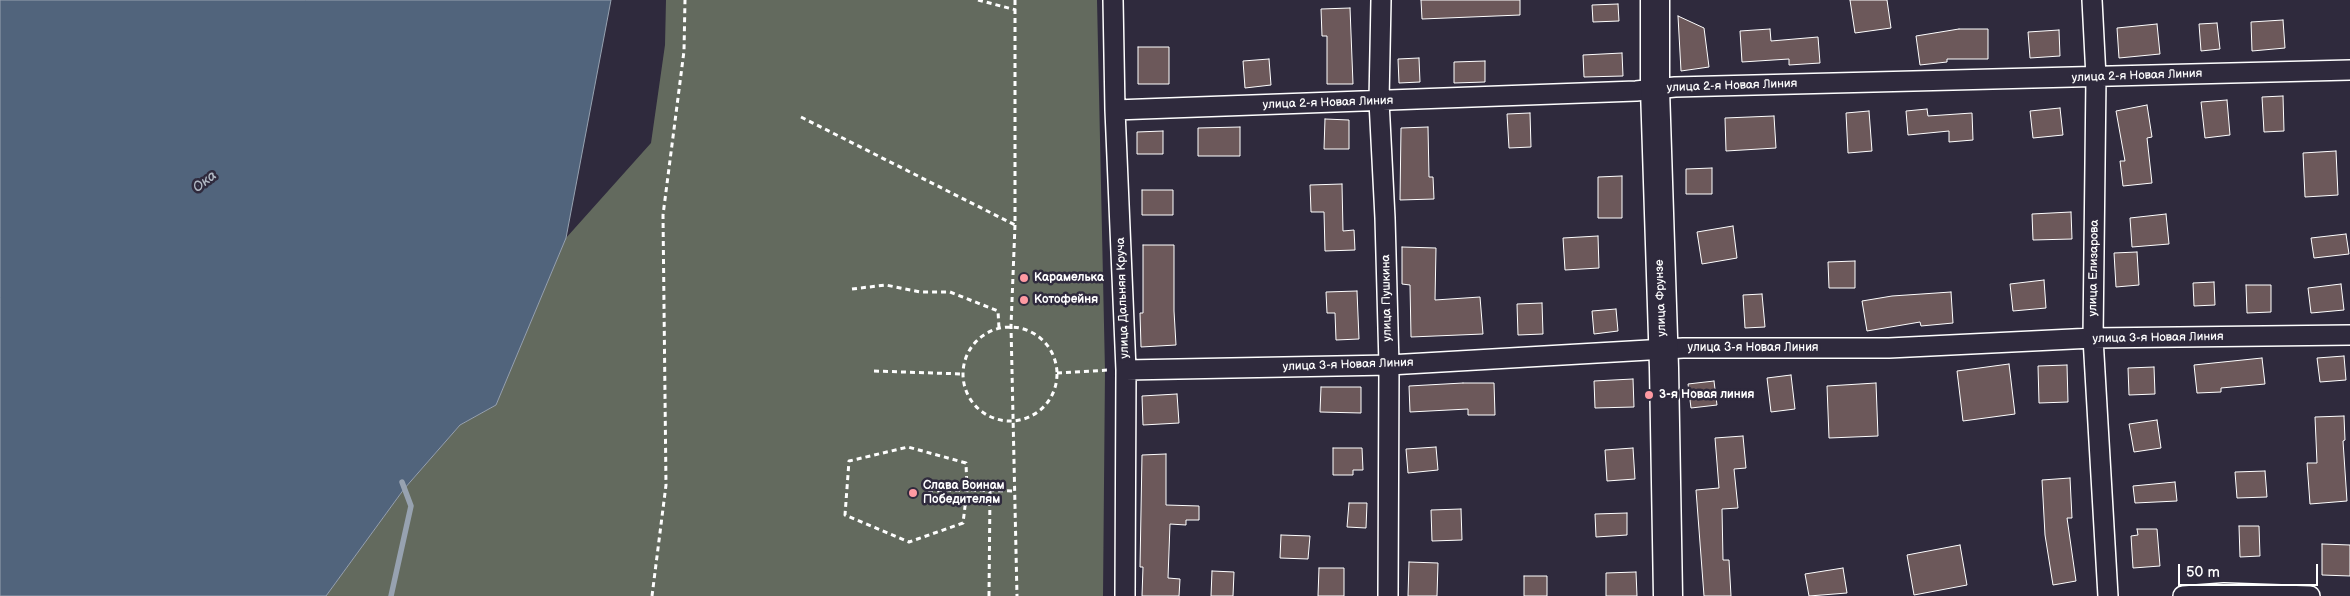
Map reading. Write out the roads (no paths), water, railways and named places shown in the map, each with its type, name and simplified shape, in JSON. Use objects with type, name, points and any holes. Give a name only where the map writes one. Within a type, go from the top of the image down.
[{"type":"main road","name":"улица Фрунзе","points":[[1655,0],[1654,89],[1663,350],[1668,596]]},
{"type":"street","name":"улица Дальняя Круча","points":[[1113,0],[1115,110],[1126,370],[1125,596]]},
{"type":"street","name":"улица Пушкина","points":[[1381,0],[1379,101],[1386,218],[1389,365],[1388,596]]},
{"type":"street","name":"улица Елизарова","points":[[2092,0],[2096,77],[2093,338],[2108,596]]},
{"type":"street","name":"улица 2-я Новая Линия","points":[[1115,110],[1654,89],[2350,70]]},
{"type":"street","name":"улица 3-я Новая Линия","points":[[1126,370],[1389,365],[1663,350],[1889,348],[2093,338],[2350,335]]},
{"type":"street","points":[[2183,596],[2224,593],[2310,596]]},
{"type":"water","name":"Ока","points":[[0,0],[611,0],[566,238],[496,405],[460,425],[404,489],[326,596],[0,596]]},
{"type":"waterway","points":[[391,596],[411,506],[402,482]]},
{"type":"place","name":"Карамелька","points":[[1024,278]]},
{"type":"place","name":"Котофейня","points":[[1024,300]]},
{"type":"place","name":"3-я Новая линия","points":[[1649,395]]},
{"type":"place","name":"Слава Воинам Победителям","points":[[913,493]]}]
